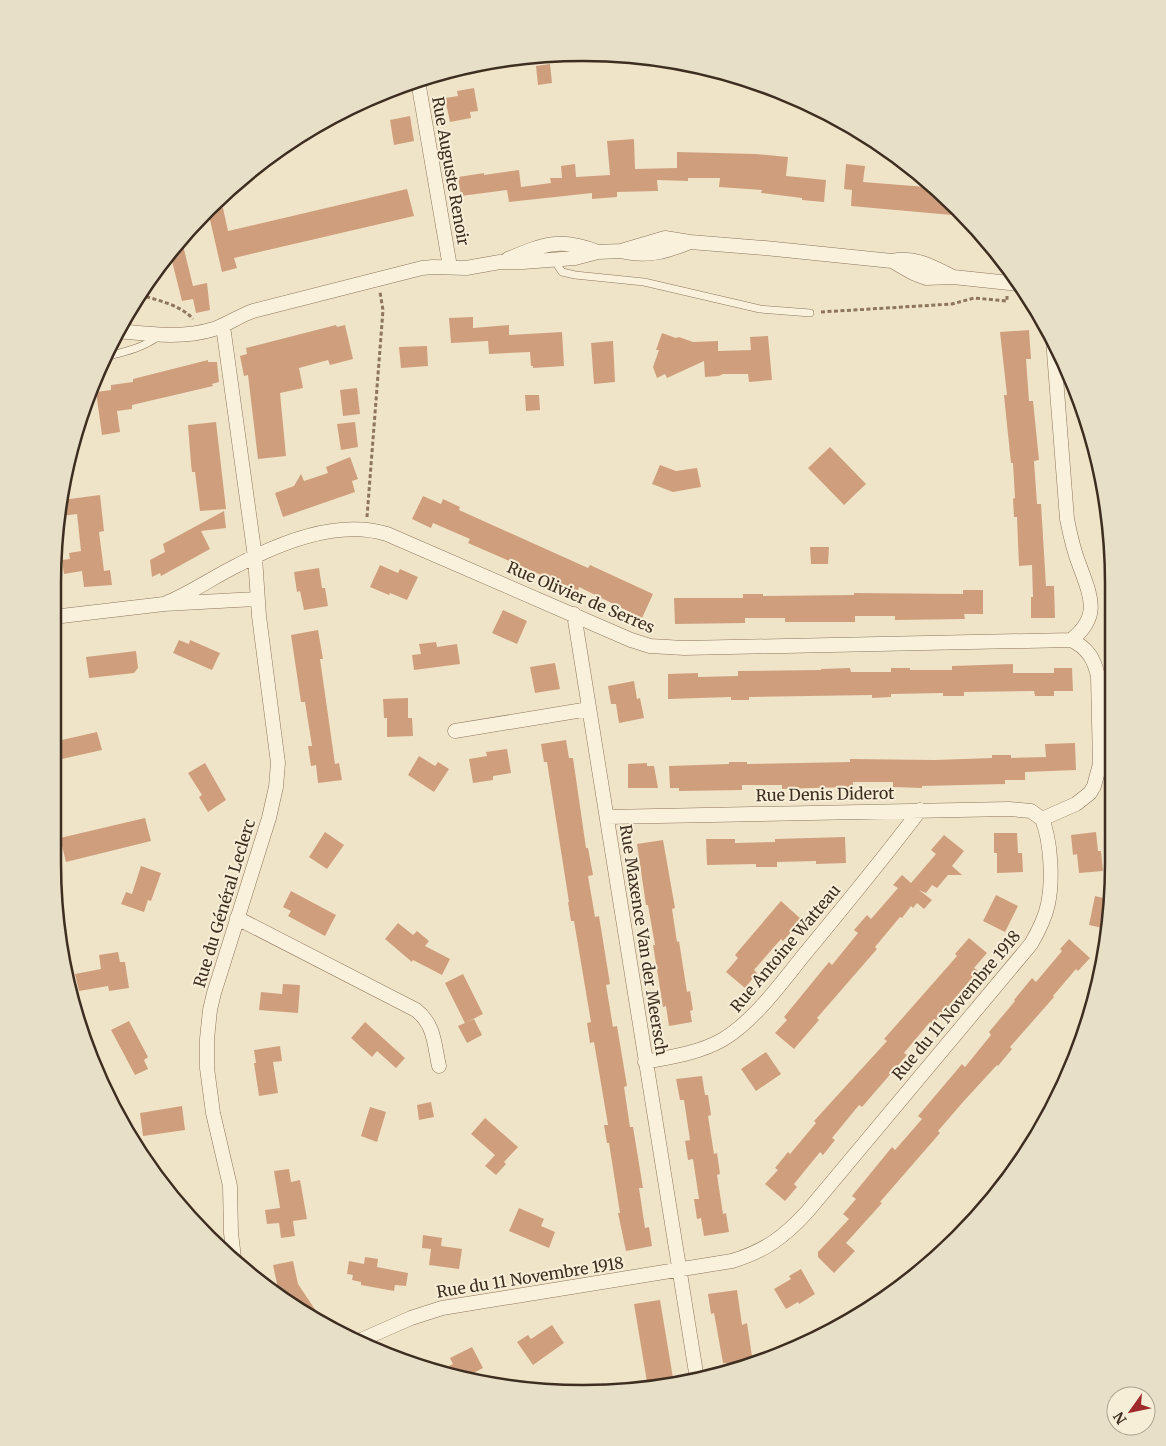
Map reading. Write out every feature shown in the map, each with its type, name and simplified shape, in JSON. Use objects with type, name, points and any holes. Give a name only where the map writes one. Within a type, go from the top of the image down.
[{"type":"street","name":"Rue Auguste Renoir","points":[[419,88],[450,267]]},
{"type":"street","points":[[125,333],[175,335],[200,332],[222,326],[243,314],[253,311],[422,268],[466,268],[500,262],[557,260],[598,252],[621,251],[649,254],[671,250],[690,242],[892,261],[926,278],[953,277],[1010,284]]},
{"type":"street","points":[[500,262],[536,248],[558,243],[569,243],[598,252]]},
{"type":"street","name":"Rue du Général Leclerc","points":[[222,326],[255,557],[257,600],[275,737],[277,770],[276,787],[269,818],[214,993],[207,1039],[209,1090],[230,1186],[233,1249]]},
{"type":"street","points":[[1042,819],[1069,808],[1084,799],[1094,786],[1099,772],[1098,676],[1090,654],[1071,640],[1085,628],[1089,620],[1092,604],[1072,545],[1067,519],[1055,360]]},
{"type":"street","name":"Rue Olivier de Serres","points":[[164,604],[255,557],[298,540],[324,532],[343,529],[366,529],[395,537],[631,640],[650,646],[670,648],[1071,640]]},
{"type":"street","name":"Rue Olivier de Serres","points":[[61,616],[164,604],[257,600]]},
{"type":"street","name":"Rue Maxence Van der Meersch","points":[[574,614],[679,1270]]},
{"type":"street","points":[[455,731],[589,709]]},
{"type":"street","name":"Rue Denis Diderot","points":[[607,817],[1024,809],[1042,819]]},
{"type":"street","name":"Rue Antoine Watteau","points":[[646,1062],[708,1047],[722,1040],[744,1024],[890,850],[920,810]]},
{"type":"street","name":"Rue du 11 Novembre 1918","points":[[367,1338],[419,1315],[458,1305],[679,1270],[745,1257],[767,1248],[787,1233],[813,1205],[1022,954],[1039,929],[1049,899],[1049,854],[1046,828],[1042,819]]},
{"type":"street","points":[[237,918],[416,1010],[428,1021],[439,1066]]},
{"type":"street","points":[[679,1270],[696,1372]]},
{"type":"lane","points":[[557,260],[562,272],[575,275],[644,282],[760,308],[810,313]]},
{"type":"lane","points":[[114,354],[149,343],[160,335]]},
{"type":"path","points":[[366,529],[383,310],[377,279]]},
{"type":"path","points":[[810,313],[952,304],[974,298],[1006,301],[1013,287]]},
{"type":"path","points":[[147,297],[184,311],[192,317],[200,332]]},
{"type":"building","points":[[550,64],[552,83],[538,85],[536,66]]},
{"type":"building","points":[[474,88],[478,111],[470,112],[471,118],[450,122],[445,98],[458,96],[457,91]]},
{"type":"building","points":[[410,116],[414,141],[394,145],[390,120]]},
{"type":"building","points":[[634,139],[635,169],[677,168],[677,152],[756,154],[788,157],[786,176],[826,180],[824,202],[761,193],[762,190],[719,187],[720,178],[688,178],[688,181],[657,180],[658,191],[617,192],[617,197],[592,199],[592,193],[509,202],[507,190],[461,196],[458,177],[484,173],[484,175],[519,170],[521,187],[551,183],[550,178],[562,178],[561,166],[575,164],[576,177],[610,175],[607,141]]},
{"type":"building","points":[[846,164],[865,166],[863,182],[922,187],[953,215],[851,206],[852,190],[844,189]]},
{"type":"building","points":[[407,189],[414,216],[234,258],[237,268],[222,272],[210,219],[220,209],[223,208],[228,231]]},
{"type":"building","points":[[184,248],[193,286],[207,283],[210,310],[196,313],[193,299],[182,301],[172,261]]},
{"type":"building","points":[[473,317],[473,328],[509,325],[509,335],[562,332],[564,366],[533,368],[531,366],[530,352],[489,354],[488,341],[451,343],[449,318]]},
{"type":"building","points":[[336,325],[337,327],[345,325],[353,359],[330,365],[328,360],[299,368],[303,388],[280,393],[286,456],[258,459],[248,375],[244,376],[240,356],[247,354],[246,348]]},
{"type":"building","points":[[1029,330],[1031,359],[1026,359],[1029,401],[1033,401],[1039,460],[1034,461],[1037,504],[1041,504],[1046,586],[1054,586],[1055,618],[1031,618],[1031,597],[1033,597],[1032,565],[1019,566],[1017,517],[1014,517],[1013,463],[1011,463],[1004,395],[1007,395],[1000,332]]},
{"type":"building","points":[[662,333],[693,342],[718,341],[718,351],[751,350],[750,337],[768,336],[772,380],[749,382],[748,374],[723,374],[705,377],[704,361],[667,378],[665,374],[657,378],[653,367]]},
{"type":"building","points":[[613,341],[615,382],[594,384],[591,343]]},
{"type":"building","points":[[427,346],[428,366],[401,368],[399,347]]},
{"type":"building","points":[[208,360],[208,362],[217,362],[219,382],[212,384],[213,386],[132,405],[132,409],[117,411],[120,432],[102,435],[96,395],[98,392],[111,390],[111,385],[133,382],[133,379]]},
{"type":"building","points":[[357,388],[360,414],[343,416],[340,390]]},
{"type":"building","points":[[525,395],[539,395],[540,410],[526,411]]},
{"type":"building","points":[[216,422],[226,509],[200,511],[195,472],[192,472],[188,425]]},
{"type":"building","points":[[355,422],[358,447],[341,450],[337,424]]},
{"type":"building","points":[[830,447],[866,484],[844,505],[808,468]]},
{"type":"building","points":[[350,457],[358,479],[352,481],[355,492],[283,517],[275,493],[294,486],[301,474],[304,481],[328,473],[326,467]]},
{"type":"building","points":[[660,465],[676,471],[697,468],[701,487],[673,492],[652,484]]},
{"type":"building","points":[[100,495],[104,531],[99,532],[104,571],[110,570],[112,585],[84,587],[82,571],[64,574],[62,560],[70,559],[69,553],[81,551],[77,514],[66,515],[68,499]]},
{"type":"building","points":[[423,496],[441,504],[443,499],[460,507],[459,510],[588,568],[590,565],[653,594],[642,618],[579,587],[578,591],[468,543],[470,539],[433,523],[431,528],[412,519]]},
{"type":"building","points":[[224,511],[226,528],[201,531],[210,549],[161,576],[160,573],[152,577],[150,560],[165,552],[163,544]]},
{"type":"building","points":[[810,547],[829,547],[828,564],[811,564]]},
{"type":"building","points":[[380,565],[398,573],[400,569],[418,577],[407,600],[370,587]]},
{"type":"building","points":[[319,568],[322,588],[325,588],[328,606],[304,610],[300,591],[297,592],[294,572]]},
{"type":"building","points":[[963,590],[983,590],[983,614],[964,614],[965,619],[895,620],[895,616],[855,616],[855,622],[785,622],[785,618],[745,618],[745,623],[675,624],[674,598],[743,598],[743,594],[763,594],[763,596],[854,595],[854,593],[963,594]]},
{"type":"building","points":[[503,610],[527,621],[517,644],[492,633]]},
{"type":"building","points":[[318,630],[323,659],[320,659],[335,764],[339,763],[342,780],[318,783],[316,765],[311,766],[308,746],[312,746],[305,702],[301,702],[291,635]]},
{"type":"building","points":[[179,640],[189,644],[190,640],[220,653],[212,670],[173,653]]},
{"type":"building","points":[[436,642],[437,647],[457,644],[460,664],[414,670],[412,655],[421,654],[419,644]]},
{"type":"building","points":[[136,651],[138,668],[134,673],[89,678],[86,657]]},
{"type":"building","points":[[555,663],[560,689],[535,693],[530,667]]},
{"type":"building","points":[[1013,664],[1013,673],[1054,673],[1054,668],[1072,668],[1073,691],[1054,691],[1054,696],[1035,696],[1034,691],[964,692],[964,696],[943,696],[943,693],[891,694],[891,697],[872,698],[872,695],[749,697],[749,700],[731,700],[731,697],[668,699],[668,674],[698,673],[698,677],[738,676],[738,671],[850,668],[851,672],[891,672],[891,668],[952,670],[952,666]]},
{"type":"building","points":[[634,681],[637,699],[640,698],[644,718],[619,723],[616,704],[611,704],[608,686]]},
{"type":"building","points":[[408,698],[408,718],[412,718],[413,736],[387,737],[387,718],[384,718],[383,699]]},
{"type":"building","points":[[97,732],[102,750],[61,759],[61,740]]},
{"type":"building","points":[[566,740],[569,758],[573,758],[586,848],[588,848],[593,875],[588,876],[595,917],[599,916],[610,984],[606,985],[613,1027],[617,1026],[627,1086],[624,1087],[630,1127],[633,1127],[643,1188],[639,1188],[645,1228],[649,1227],[652,1246],[626,1251],[618,1213],[620,1213],[609,1143],[607,1143],[604,1125],[608,1125],[594,1042],[590,1043],[587,1023],[591,1022],[574,921],[571,921],[547,762],[544,762],[541,744]]},
{"type":"building","points":[[1075,743],[1076,770],[1025,772],[1025,780],[1005,780],[1005,784],[922,786],[922,788],[893,787],[893,782],[853,782],[853,787],[782,789],[782,785],[742,785],[742,790],[679,791],[679,788],[670,788],[669,766],[729,764],[729,762],[747,762],[747,764],[850,762],[850,759],[935,760],[992,758],[992,755],[1011,755],[1011,758],[1046,757],[1045,744]]},
{"type":"building","points":[[507,749],[511,773],[493,776],[493,780],[473,783],[469,759],[487,756],[486,752]]},
{"type":"building","points":[[419,756],[435,766],[438,762],[449,769],[434,792],[408,775]]},
{"type":"building","points":[[205,763],[226,800],[208,812],[199,797],[202,795],[188,773]]},
{"type":"building","points":[[647,763],[647,766],[654,766],[658,788],[628,788],[628,764]]},
{"type":"building","points":[[145,818],[151,841],[66,862],[61,838]]},
{"type":"building","points":[[325,832],[344,845],[327,869],[309,857]]},
{"type":"building","points":[[1096,832],[1098,851],[1101,851],[1103,871],[1079,873],[1077,854],[1073,855],[1071,835]]},
{"type":"building","points":[[994,833],[1017,833],[1018,853],[1022,853],[1023,872],[997,873]]},
{"type":"building","points":[[944,835],[964,851],[952,866],[962,875],[948,875],[937,888],[932,885],[926,893],[919,890],[932,900],[924,909],[917,903],[913,908],[911,906],[902,918],[900,917],[875,947],[877,949],[817,1018],[819,1020],[794,1049],[775,1033],[787,1020],[784,1017],[829,962],[832,965],[858,933],[854,930],[867,915],[871,919],[898,888],[893,885],[902,875],[911,883],[936,854],[931,850]]},
{"type":"building","points":[[845,837],[846,863],[816,864],[816,861],[777,862],[777,867],[756,867],[756,864],[707,865],[706,839],[735,839],[735,843],[775,842],[775,839]]},
{"type":"building","points":[[663,840],[675,908],[672,909],[677,942],[679,941],[687,992],[690,991],[693,1010],[690,1011],[692,1022],[669,1026],[666,1006],[663,1007],[653,945],[655,945],[648,905],[646,905],[637,844]]},
{"type":"building","points":[[141,866],[161,873],[151,901],[148,900],[144,912],[121,904],[126,892],[132,894]]},
{"type":"building","points":[[291,891],[336,915],[325,936],[288,916],[291,911],[283,907]]},
{"type":"building","points":[[996,895],[1018,906],[1005,932],[983,921]]},
{"type":"building","points":[[1095,896],[1104,898],[1100,928],[1089,925]]},
{"type":"building","points":[[781,901],[802,920],[783,941],[781,939],[754,970],[757,973],[745,988],[726,972],[738,958],[735,955]]},
{"type":"building","points":[[398,923],[413,935],[417,931],[429,941],[425,946],[450,959],[442,975],[413,960],[412,962],[385,939]]},
{"type":"building","points":[[969,938],[987,953],[974,968],[978,971],[933,1024],[930,1022],[904,1053],[907,1055],[862,1107],[859,1105],[832,1138],[835,1140],[823,1155],[820,1152],[794,1184],[797,1187],[785,1201],[765,1184],[778,1170],[775,1168],[788,1152],[790,1154],[816,1123],[814,1121],[887,1041],[884,1039],[957,956],[955,954]]},
{"type":"building","points":[[1069,939],[1090,958],[1078,971],[1076,969],[1010,1047],[1012,1049],[998,1066],[938,1131],[940,1133],[846,1243],[855,1251],[834,1273],[818,1257],[818,1252],[849,1219],[843,1214],[856,1199],[852,1196],[892,1147],[895,1150],[922,1119],[918,1116],[962,1064],[965,1067],[991,1035],[989,1032],[1014,1000],[1032,978],[1036,982],[1062,951],[1060,949]]},
{"type":"building","points":[[118,952],[120,962],[125,962],[129,988],[109,991],[108,986],[79,991],[75,974],[101,969],[99,955]]},
{"type":"building","points":[[463,974],[483,1014],[465,1023],[445,983]]},
{"type":"building","points":[[283,984],[300,985],[298,1013],[259,1010],[261,992],[282,994]]},
{"type":"building","points":[[474,1019],[482,1035],[467,1043],[458,1026]]},
{"type":"building","points":[[129,1021],[148,1057],[144,1060],[148,1069],[135,1075],[111,1030]]},
{"type":"building","points":[[365,1022],[405,1058],[396,1068],[377,1051],[372,1057],[351,1038]]},
{"type":"building","points":[[280,1046],[282,1061],[273,1062],[278,1093],[259,1096],[254,1050]]},
{"type":"building","points":[[766,1052],[781,1074],[756,1091],[741,1069]]},
{"type":"building","points":[[702,1076],[705,1095],[708,1095],[711,1115],[708,1116],[714,1154],[717,1153],[720,1174],[717,1175],[723,1214],[726,1213],[729,1232],[704,1236],[701,1218],[697,1219],[694,1199],[699,1199],[693,1159],[688,1160],[685,1141],[690,1140],[684,1100],[680,1100],[676,1079]]},
{"type":"building","points":[[431,1102],[434,1117],[419,1120],[417,1105]]},
{"type":"building","points":[[182,1106],[185,1130],[143,1136],[140,1113]]},
{"type":"building","points":[[370,1107],[386,1112],[377,1142],[361,1136]]},
{"type":"building","points":[[485,1118],[518,1147],[504,1162],[506,1164],[496,1175],[485,1166],[495,1155],[471,1134]]},
{"type":"building","points":[[289,1169],[291,1182],[300,1180],[307,1219],[293,1221],[295,1236],[281,1238],[279,1223],[267,1224],[265,1210],[280,1208],[274,1171]]},
{"type":"building","points":[[519,1208],[544,1219],[541,1226],[555,1232],[549,1248],[509,1231]]},
{"type":"building","points":[[423,1235],[442,1238],[441,1246],[462,1249],[459,1269],[429,1265],[431,1249],[422,1248]]},
{"type":"building","points":[[365,1257],[378,1259],[377,1267],[408,1273],[406,1286],[395,1285],[394,1291],[361,1285],[361,1282],[352,1280],[353,1275],[347,1274],[349,1261],[364,1264]]},
{"type":"building","points":[[293,1261],[298,1284],[316,1311],[277,1286],[273,1265]]},
{"type":"building","points":[[801,1269],[815,1294],[799,1304],[798,1302],[786,1309],[774,1289],[791,1279],[789,1276]]},
{"type":"building","points":[[737,1290],[742,1325],[747,1323],[752,1357],[727,1364],[723,1363],[714,1313],[711,1314],[708,1294]]},
{"type":"building","points":[[660,1300],[673,1377],[647,1380],[634,1304]]},
{"type":"building","points":[[552,1325],[564,1343],[533,1365],[517,1342],[528,1335],[531,1339]]},
{"type":"building","points":[[472,1347],[483,1368],[473,1373],[448,1367],[453,1364],[450,1358]]}]
